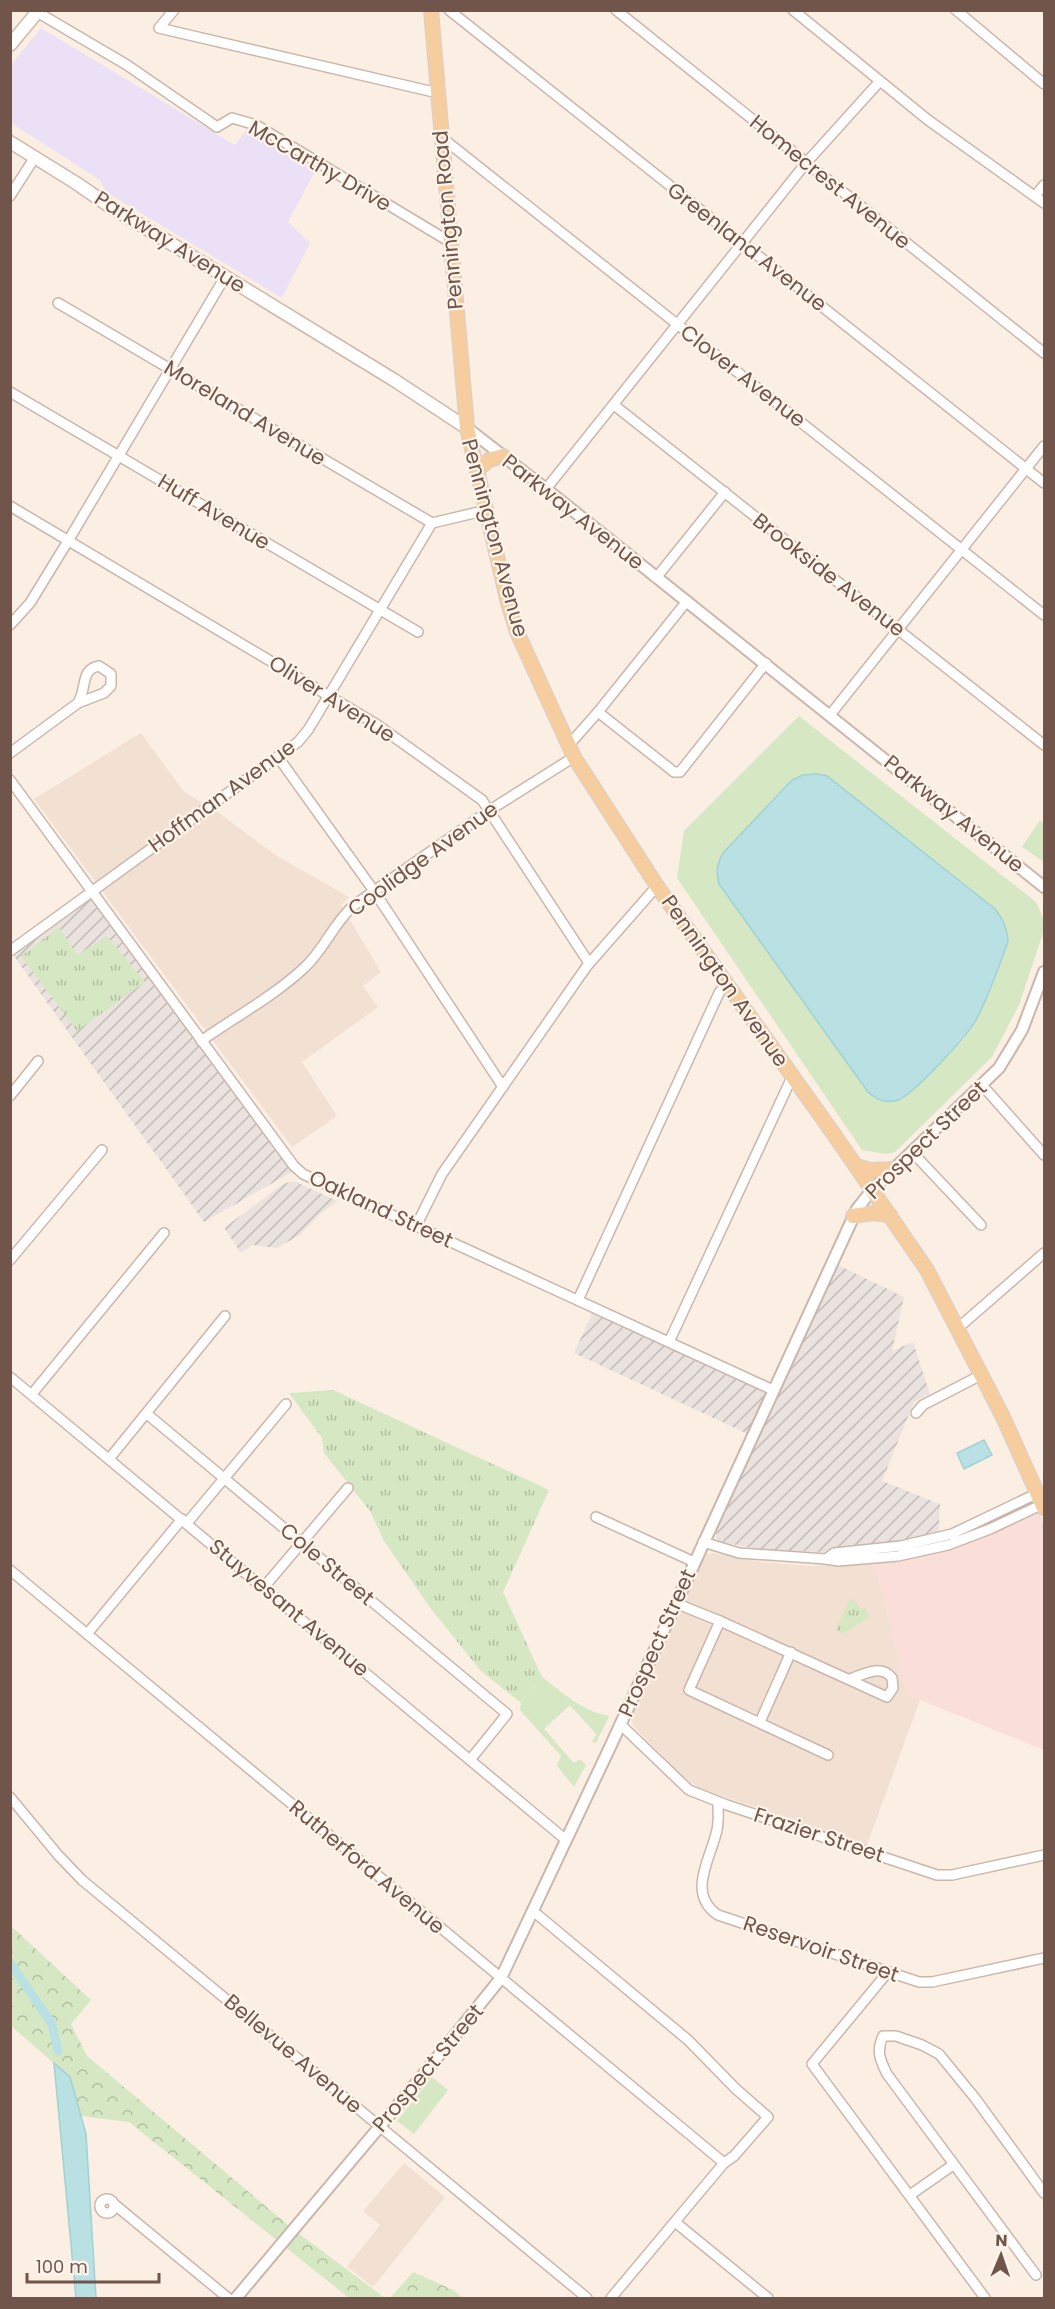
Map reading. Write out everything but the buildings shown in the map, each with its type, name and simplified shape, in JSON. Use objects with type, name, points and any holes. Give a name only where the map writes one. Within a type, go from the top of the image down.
[{"type":"main road","name":"Pennington Road","points":[[431,10],[467,428]]},
{"type":"main road","points":[[10,45],[38,11]]},
{"type":"main road","name":"Parkway Avenue","points":[[10,142],[108,205],[394,380],[467,428]]},
{"type":"main road","name":"Pennington Avenue","points":[[467,428],[513,621],[571,752],[657,886],[927,1270],[958,1328],[1042,1502]]},
{"type":"main road","points":[[477,470],[489,460],[503,456]]},
{"type":"main road","points":[[856,1166],[876,1170],[895,1169]]},
{"type":"main road","points":[[853,1216],[873,1213],[890,1215]]},
{"type":"street","points":[[174,10],[159,28],[438,93]]},
{"type":"street","name":"Greenland Avenue","points":[[449,10],[1044,483]]},
{"type":"street","name":"Homecrest Avenue","points":[[616,10],[1044,353]]},
{"type":"street","points":[[793,10],[964,146],[1044,203]]},
{"type":"street","points":[[956,10],[1044,84]]},
{"type":"street","name":"McCarthy Drive","points":[[38,11],[127,64],[217,127],[232,118],[255,125],[450,242]]},
{"type":"street","points":[[546,489],[806,163],[880,81]]},
{"type":"street","name":"Clover Avenue","points":[[441,137],[1044,615]]},
{"type":"street","points":[[10,196],[35,157]]},
{"type":"street","points":[[1035,196],[1044,185]]},
{"type":"street","points":[[10,625],[30,603],[225,277]]},
{"type":"street","name":"Moreland Avenue","points":[[58,303],[432,523]]},
{"type":"street","name":"Huff Avenue","points":[[10,392],[418,632]]},
{"type":"street","name":"Brookside Avenue","points":[[614,405],[1044,745]]},
{"type":"street","name":"Parkway Avenue","points":[[467,428],[766,663],[1044,887]]},
{"type":"street","points":[[830,715],[1044,446]]},
{"type":"street","points":[[656,578],[725,492]]},
{"type":"street","name":"Oliver Avenue","points":[[10,506],[391,734],[482,800],[589,963]]},
{"type":"street","points":[[432,523],[487,510]]},
{"type":"street","name":"Hoffman Avenue","points":[[10,951],[300,739],[432,523]]},
{"type":"street","name":"Coolidge Avenue","points":[[201,1041],[304,968],[348,911],[571,752],[598,712],[687,602]]},
{"type":"street","points":[[598,712],[674,772],[680,772],[766,663]]},
{"type":"street","points":[[10,753],[78,703]]},
{"type":"street","points":[[278,757],[374,891],[503,1087]]},
{"type":"street","name":"Oakland Street","points":[[10,780],[294,1167],[303,1174],[773,1390]]},
{"type":"street","points":[[416,1226],[442,1174],[589,963],[657,886]]},
{"type":"street","name":"Prospect Street","points":[[236,2298],[501,1978],[853,1216],[872,1190],[999,1068],[1022,1030],[1044,972]]},
{"type":"street","points":[[578,1300],[719,993],[726,983]]},
{"type":"street","points":[[10,1096],[38,1061]]},
{"type":"street","points":[[669,1342],[792,1077]]},
{"type":"street","points":[[982,1085],[1044,1155]]},
{"type":"street","points":[[10,1260],[102,1150]]},
{"type":"street","points":[[913,1153],[981,1225]]},
{"type":"street","points":[[32,1394],[164,1233]]},
{"type":"street","points":[[958,1328],[1044,1253]]},
{"type":"street","points":[[109,1459],[225,1316]]},
{"type":"street","points":[[916,1413],[923,1405],[981,1376]]},
{"type":"street","name":"Stuyvesant Avenue","points":[[10,1377],[566,1839]]},
{"type":"street","points":[[87,1634],[286,1404]]},
{"type":"street","name":"Cole Street","points":[[147,1414],[507,1714],[470,1760]]},
{"type":"street","points":[[264,1587],[348,1488]]},
{"type":"street","points":[[703,1542],[739,1553],[826,1559],[834,1553],[901,1546],[952,1534],[1042,1502]]},
{"type":"street","points":[[596,1517],[694,1562]]},
{"type":"street","name":"Rutherford Avenue","points":[[10,1570],[724,2163]]},
{"type":"street","points":[[675,1604],[720,1621],[850,1678]]},
{"type":"street","points":[[720,1621],[689,1690],[828,1755]]},
{"type":"street","points":[[760,1722],[791,1652]]},
{"type":"street","name":"Frazier Street","points":[[620,1724],[688,1790],[937,1875],[952,1875],[1044,1855]]},
{"type":"street","name":"Bellevue Avenue","points":[[10,1797],[82,1880],[587,2298]]},
{"type":"street","name":"Reservoir Street","points":[[718,1802],[717,1831],[701,1886],[704,1900],[712,1911],[722,1917],[924,1983],[1044,1959]]},
{"type":"street","points":[[532,1911],[688,2040],[736,2089],[768,2117],[734,2156],[724,2163],[611,2298]]},
{"type":"street","points":[[888,1972],[812,2064],[985,2298]]},
{"type":"street","points":[[1036,2275],[887,2074],[879,2057],[879,2046],[883,2036],[896,2036],[939,2054],[975,2098],[1044,2193]]},
{"type":"street","points":[[910,2195],[953,2164]]},
{"type":"street","points":[[114,2204],[228,2298]]},
{"type":"street","points":[[675,2222],[768,2298]]},
{"type":"shaded area","points":[[41,28],[235,145],[246,130],[315,171],[288,222],[310,243],[282,298],[106,192],[100,180],[11,123],[11,65]]},
{"type":"shaded area","points":[[141,733],[184,792],[216,811],[277,856],[349,897],[341,905],[381,972],[363,986],[378,1007],[302,1062],[337,1116],[292,1147],[34,799]]},
{"type":"shaded area","points":[[94,889],[299,1168],[204,1222],[11,952]]},
{"type":"shaded area","points":[[294,1181],[337,1201],[319,1215],[301,1234],[277,1248],[253,1245],[241,1253],[224,1228],[283,1184]]},
{"type":"shaded area","points":[[832,1262],[904,1297],[892,1351],[913,1342],[930,1394],[914,1402],[882,1481],[940,1504],[938,1544],[826,1552],[764,1550],[716,1541],[717,1510],[750,1435],[574,1353],[595,1307],[774,1391]]},
{"type":"shaded area","points":[[1039,1511],[1044,1526],[1044,1750],[908,1695],[874,1562],[907,1557]]},
{"type":"shaded area","points":[[713,1553],[762,1562],[811,1566],[874,1562],[908,1695],[920,1700],[867,1845],[699,1788],[681,1775],[633,1726],[631,1717],[703,1560],[707,1554]]},
{"type":"shaded area","points":[[404,2163],[445,2197],[373,2287],[347,2267],[380,2225],[363,2211]]},
{"type":"green space","points":[[799,716],[1036,902],[1044,920],[1044,930],[1019,1005],[992,1057],[895,1152],[886,1154],[862,1150],[677,878],[684,831]],"holes":[[[803,775],[827,776],[834,782],[983,1006],[963,1040],[717,874],[718,863],[723,853],[792,780]]]},
{"type":"green space","points":[[1040,820],[1044,824],[1044,862],[1022,847]]},
{"type":"green space","points":[[59,927],[77,955],[107,936],[145,982],[77,1031],[21,956]]},
{"type":"green space","points":[[333,1390],[549,1490],[503,1592],[542,1677],[521,1703],[481,1671],[431,1609],[384,1541],[370,1511],[324,1453],[322,1438],[289,1393]]},
{"type":"green space","points":[[851,1599],[861,1610],[865,1607],[869,1617],[843,1634],[836,1630]]},
{"type":"green space","points":[[542,1677],[582,1706],[609,1716],[596,1743],[592,1742],[596,1734],[570,1705],[544,1729],[574,1763],[580,1759],[586,1765],[574,1787],[557,1766],[561,1756],[520,1710],[521,1703]]},
{"type":"green space","points":[[10,1925],[91,2000],[71,2024],[87,2056],[294,2230],[385,2298],[349,2298],[129,2122],[80,2116],[70,2077],[11,2026]]},
{"type":"green space","points":[[432,2077],[448,2090],[414,2134],[397,2121]]},
{"type":"green space","points":[[413,2272],[453,2290],[463,2298],[390,2298]]},
{"type":"water","points":[[803,775],[827,776],[995,909],[1003,920],[1007,933],[1008,942],[989,992],[971,1028],[916,1087],[898,1100],[890,1102],[868,1092],[719,884],[718,868],[723,853],[792,780]]},
{"type":"water","points":[[984,1440],[992,1455],[964,1469],[957,1453]]},
{"type":"water","points":[[54,2063],[70,2077],[86,2134],[96,2298],[76,2298]]},
{"type":"waterway","points":[[10,1963],[52,2024],[58,2051]]}]
